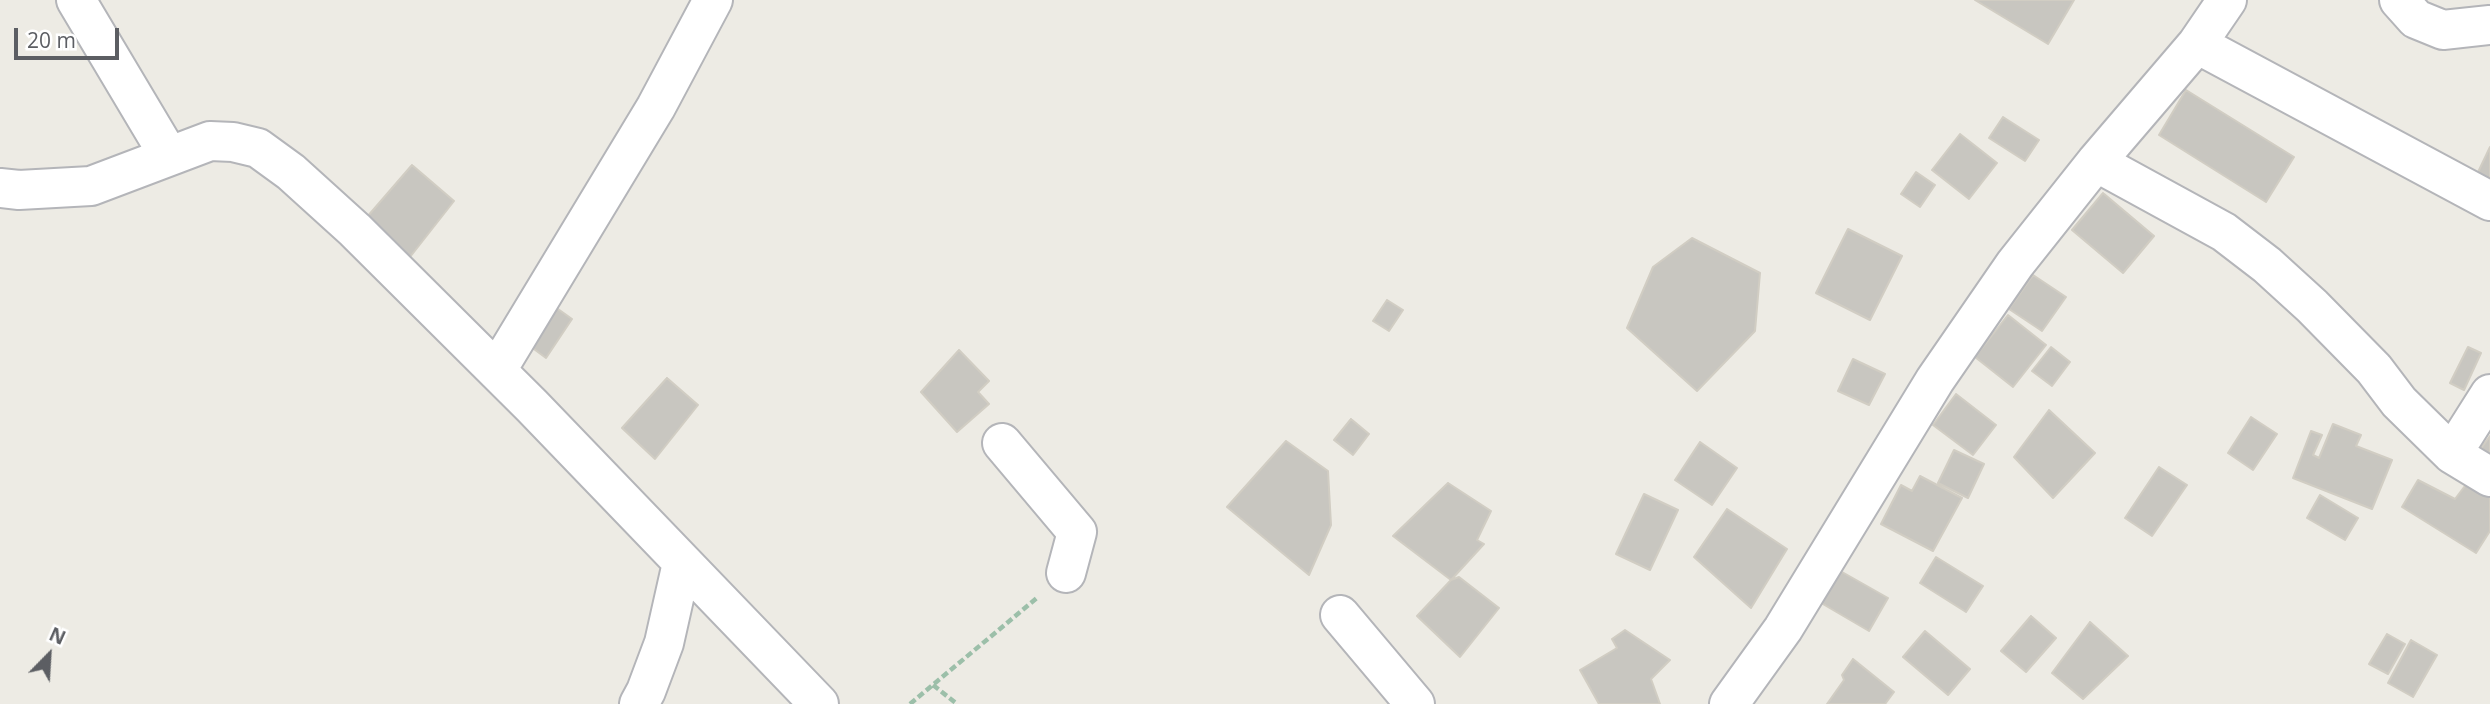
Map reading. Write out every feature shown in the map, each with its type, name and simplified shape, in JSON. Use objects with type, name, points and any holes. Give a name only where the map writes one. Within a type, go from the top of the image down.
[{"type":"street","points":[[76,0],[169,156]]},
{"type":"street","points":[[497,370],[656,107],[713,0]]},
{"type":"street","points":[[1729,704],[1783,629],[1935,380],[2015,264],[2096,162],[2197,44],[2227,0]]},
{"type":"street","points":[[2399,0],[2416,19],[2442,30],[2490,25]]},
{"type":"street","points":[[2197,44],[2490,201]]},
{"type":"street","points":[[0,188],[19,190],[91,186],[210,141],[233,142],[258,148],[290,172],[355,230],[497,370],[819,704]]},
{"type":"street","points":[[2096,162],[2224,232],[2267,265],[2374,369],[2399,402],[2452,454],[2490,477]]},
{"type":"street","points":[[2452,454],[2490,394]]},
{"type":"street","points":[[1002,443],[1077,532],[1066,573]]},
{"type":"street","points":[[639,704],[664,643],[682,562]]},
{"type":"street","points":[[1340,615],[1415,704]]},
{"type":"path","points":[[910,704],[1066,573]]},
{"type":"path","points":[[933,685],[957,704]]},
{"type":"building","points":[[1975,0],[2074,0],[2048,44]]},
{"type":"building","points":[[2186,90],[2294,157],[2266,202],[2159,135]]},
{"type":"building","points":[[2003,117],[2039,140],[2025,161],[1989,138]]},
{"type":"building","points":[[1960,134],[1997,163],[1969,199],[1932,170]]},
{"type":"building","points":[[2490,147],[2490,199],[2470,189]]},
{"type":"building","points":[[412,165],[454,201],[410,257],[367,217]]},
{"type":"building","points":[[1916,172],[1935,185],[1920,207],[1901,194]]},
{"type":"building","points":[[2103,193],[2154,236],[2123,273],[2072,230]]},
{"type":"building","points":[[1848,229],[1902,256],[1870,320],[1816,293]]},
{"type":"building","points":[[1692,238],[1760,273],[1755,331],[1697,391],[1627,328],[1653,267]]},
{"type":"building","points":[[2033,275],[2066,297],[2042,331],[2009,309]]},
{"type":"building","points":[[544,299],[572,319],[546,358],[523,341]]},
{"type":"building","points":[[1387,300],[1403,310],[1389,331],[1373,321]]},
{"type":"building","points":[[2008,315],[2046,345],[2013,387],[1975,357]]},
{"type":"building","points":[[2051,347],[2070,362],[2052,386],[2032,371]]},
{"type":"building","points":[[2468,347],[2481,353],[2464,390],[2450,383]]},
{"type":"building","points":[[959,350],[989,381],[978,392],[989,404],[957,432],[921,392]]},
{"type":"building","points":[[1853,359],[1885,374],[1869,405],[1838,391]]},
{"type":"building","points":[[667,378],[698,405],[655,459],[622,428]]},
{"type":"building","points":[[1956,394],[1996,425],[1973,455],[1933,425]]},
{"type":"building","points":[[2049,410],[2095,453],[2053,498],[2014,457]]},
{"type":"building","points":[[2251,417],[2277,434],[2253,470],[2228,453]]},
{"type":"building","points":[[1351,419],[1369,434],[1353,455],[1334,440]]},
{"type":"building","points":[[2333,424],[2361,435],[2356,446],[2392,460],[2372,509],[2293,478],[2311,431],[2322,435],[2313,455],[2319,458]]},
{"type":"building","points":[[2490,436],[2490,470],[2473,459]]},
{"type":"building","points":[[1286,441],[1328,471],[1331,525],[1309,575],[1227,507]]},
{"type":"building","points":[[1700,442],[1737,468],[1712,505],[1675,480]]},
{"type":"building","points":[[1954,450],[1984,464],[1968,498],[1938,483]]},
{"type":"building","points":[[2159,467],[2187,485],[2152,536],[2125,518]]},
{"type":"building","points":[[1920,476],[1962,498],[1933,551],[1881,524],[1901,485],[1912,491]]},
{"type":"building","points":[[2471,478],[2490,486],[2490,531],[2476,553],[2402,507],[2418,480],[2455,499]]},
{"type":"building","points":[[1448,483],[1491,511],[1477,540],[1484,544],[1451,580],[1393,536]]},
{"type":"building","points":[[1644,494],[1678,510],[1650,570],[1616,554]]},
{"type":"building","points":[[2320,495],[2358,518],[2345,540],[2307,518]]},
{"type":"building","points":[[1727,509],[1787,549],[1751,608],[1694,557]]},
{"type":"building","points":[[1936,557],[1983,586],[1966,612],[1920,583]]},
{"type":"building","points":[[1835,568],[1888,598],[1869,631],[1816,600]]},
{"type":"building","points":[[1459,577],[1499,608],[1460,657],[1417,616],[1451,580]]},
{"type":"building","points":[[2031,616],[2056,638],[2026,672],[2001,651]]},
{"type":"building","points":[[2090,622],[2128,656],[2083,699],[2052,673]]},
{"type":"building","points":[[1625,630],[1670,660],[1651,679],[1660,704],[1599,704],[1580,670],[1617,648],[1612,639]]},
{"type":"building","points":[[1925,631],[1970,669],[1948,695],[1903,657]]},
{"type":"building","points":[[2387,634],[2405,644],[2388,674],[2369,664]]},
{"type":"building","points":[[2411,640],[2437,655],[2413,697],[2388,683]]},
{"type":"building","points":[[1853,659],[1894,692],[1885,704],[1827,704],[1844,680],[1842,675]]}]
